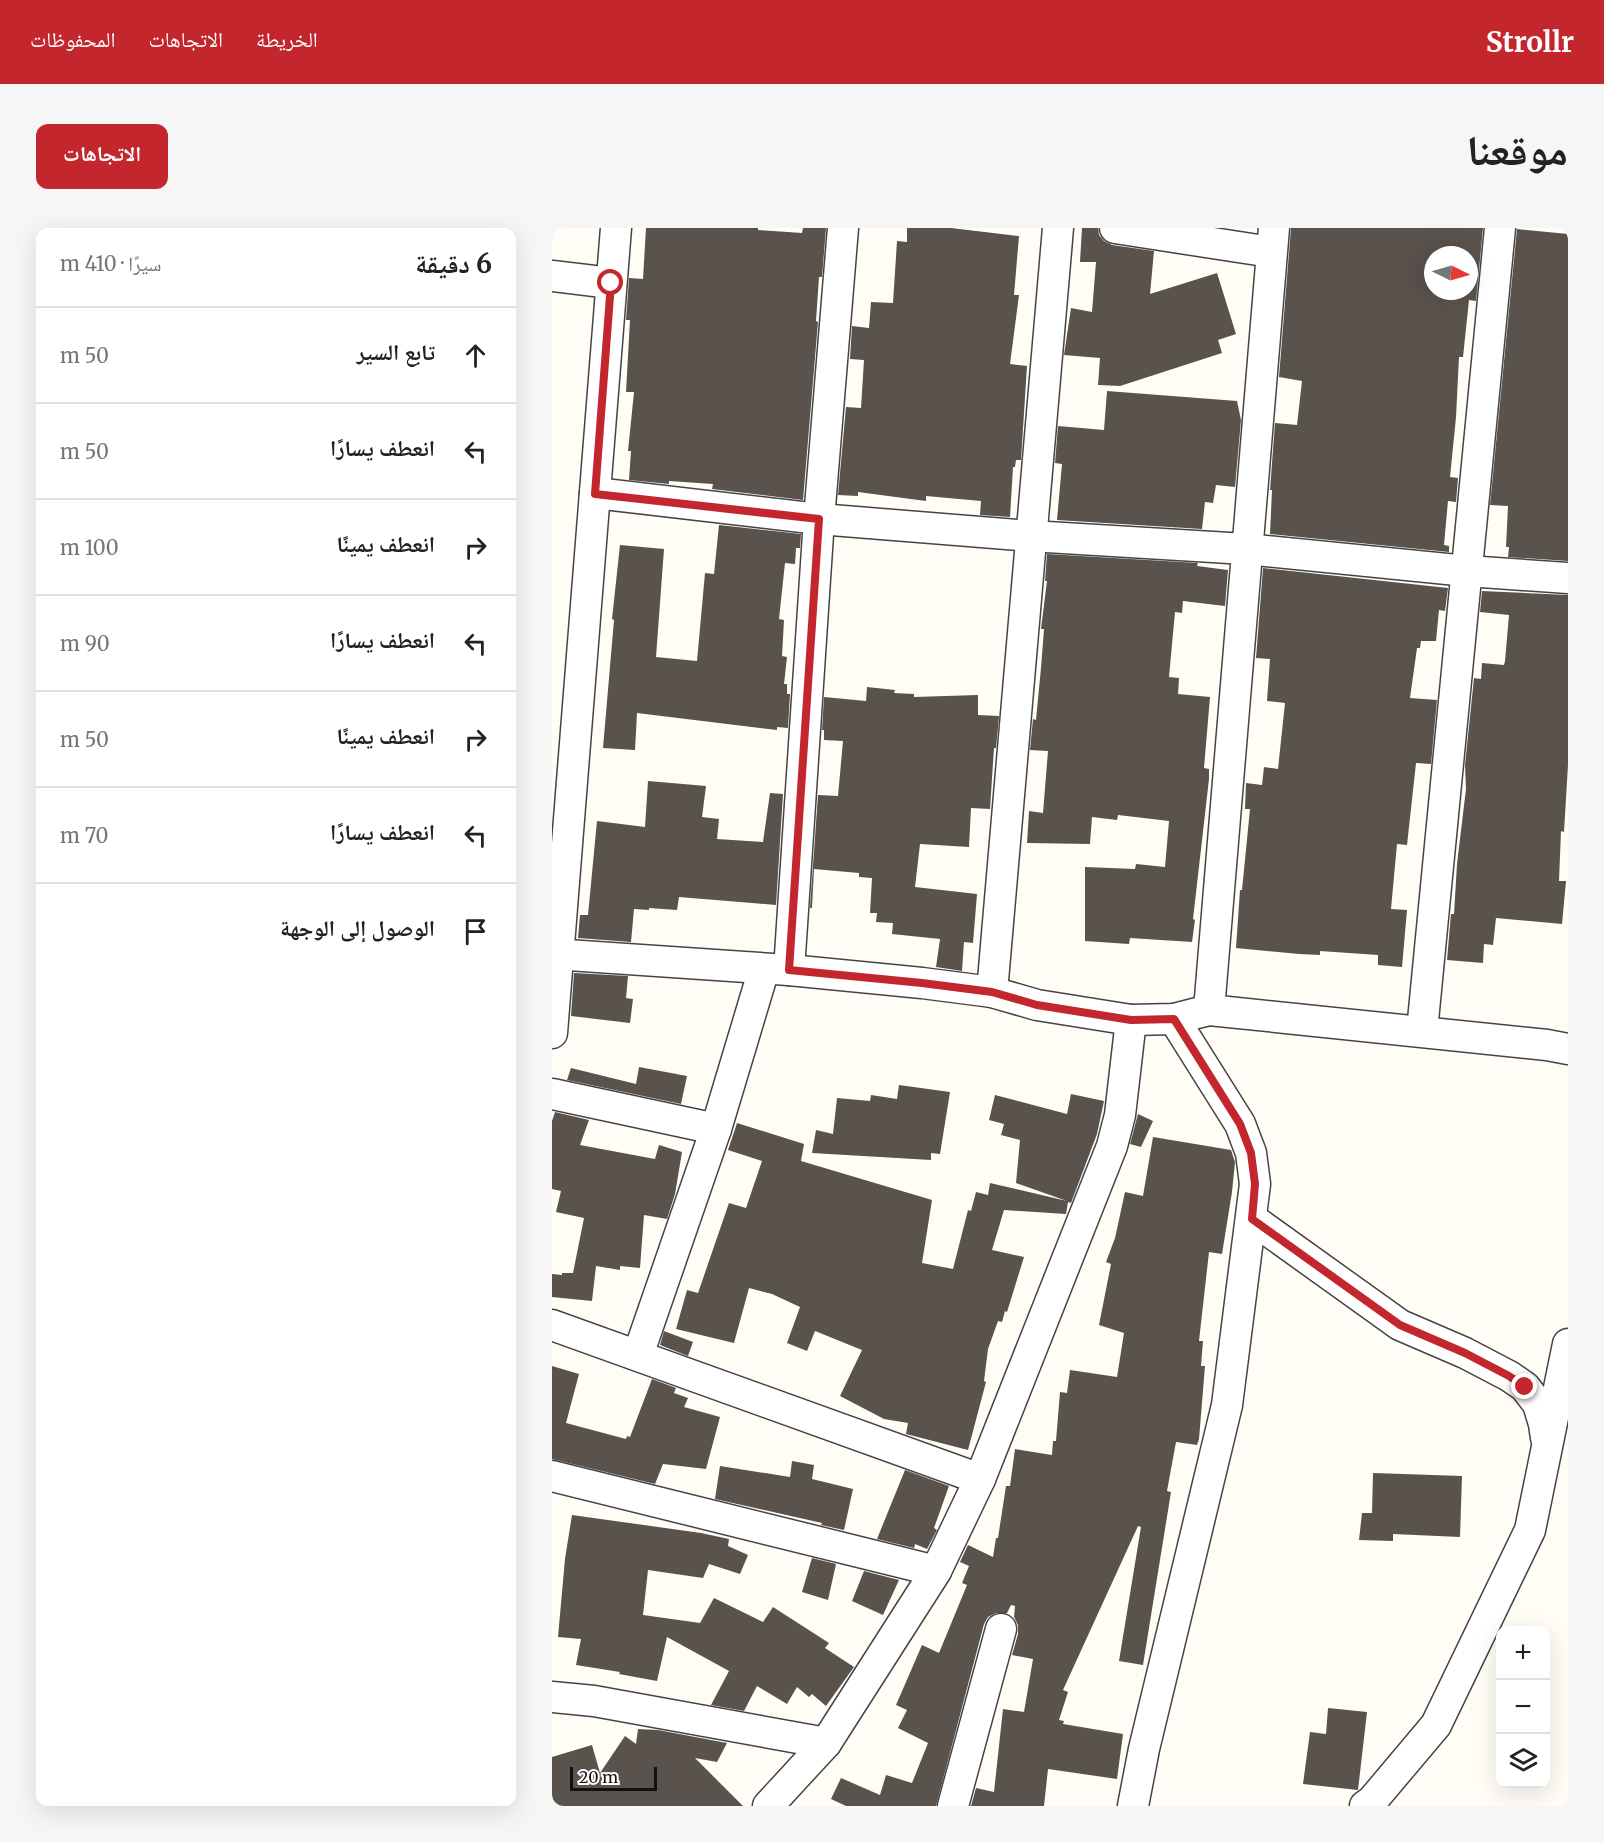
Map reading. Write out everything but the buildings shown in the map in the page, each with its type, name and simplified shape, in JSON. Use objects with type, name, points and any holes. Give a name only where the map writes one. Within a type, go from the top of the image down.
[{"type":"street","points":[[552,1033],[563,757],[595,494],[616,228]]},
{"type":"street","points":[[638,1355],[716,1130],[776,970],[819,519],[843,228]]},
{"type":"street","points":[[992,992],[1058,228]]},
{"type":"street","points":[[1115,228],[1273,240],[1209,1010]]},
{"type":"street","points":[[1422,1032],[1500,228]]},
{"type":"street","points":[[552,276],[611,283]]},
{"type":"street","points":[[595,494],[819,519],[1030,536],[1246,549],[1467,571],[1568,578]]},
{"type":"street","points":[[555,954],[922,983],[992,992],[1037,1005],[1131,1020],[1174,1019],[1209,1010],[1568,1049]]},
{"type":"street","points":[[1133,1806],[1144,1749],[1227,1405],[1255,1184],[1251,1153],[1240,1124],[1174,1019]]},
{"type":"street","points":[[768,1806],[826,1743],[936,1571],[980,1479],[1112,1146],[1120,1115],[1131,1020]]},
{"type":"street","points":[[552,1094],[716,1130]]},
{"type":"street","points":[[1252,1219],[1400,1325],[1465,1353],[1525,1387],[1538,1404],[1547,1444]]},
{"type":"street","points":[[552,1325],[980,1479]]},
{"type":"street","points":[[1365,1806],[1372,1801],[1436,1725],[1530,1530],[1568,1344]]},
{"type":"street","points":[[552,1476],[936,1571]]},
{"type":"street","points":[[952,1806],[1001,1629]]},
{"type":"street","points":[[552,1697],[594,1701],[826,1743]]},
{"type":"route","points":[[611,283],[595,494],[819,519],[789,970],[992,992],[1037,1005],[1131,1020],[1174,1019],[1240,1124],[1251,1153],[1255,1184],[1252,1219],[1400,1325],[1465,1353],[1525,1387]]}]
